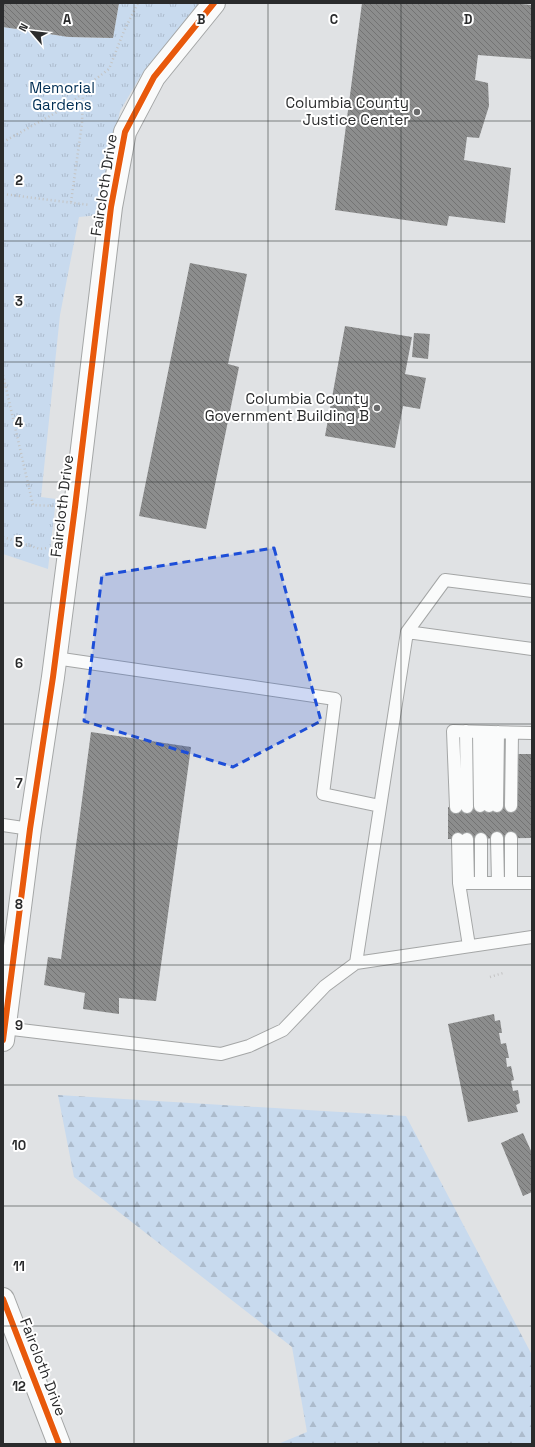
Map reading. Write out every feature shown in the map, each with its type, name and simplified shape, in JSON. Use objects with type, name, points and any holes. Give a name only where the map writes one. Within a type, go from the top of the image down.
[{"type":"street","name":"Faircloth Drive","points":[[4,1034],[30,829],[70,546],[111,208],[125,132],[154,77],[214,3]]},
{"type":"street","name":"Faircloth Drive","points":[[3,1299],[59,1444]]},
{"type":"lane","points":[[356,963],[407,632],[444,580],[532,591]]},
{"type":"lane","points":[[407,632],[532,649]]},
{"type":"lane","points":[[55,658],[336,699],[323,794],[380,806]]},
{"type":"lane","points":[[466,731],[462,807],[453,731],[466,731],[512,733],[532,733]]},
{"type":"lane","points":[[488,732],[489,806],[488,732]]},
{"type":"lane","points":[[511,806],[512,733]]},
{"type":"lane","points":[[3,825],[30,829]]},
{"type":"lane","points":[[511,838],[511,883]]},
{"type":"lane","points":[[463,839],[464,883],[469,946]]},
{"type":"lane","points":[[490,883],[489,839],[490,883]]},
{"type":"lane","points":[[464,883],[532,883]]},
{"type":"lane","points":[[4,1034],[221,1054],[249,1046],[283,1030],[325,986],[356,963],[532,937]]},
{"type":"path","points":[[3,142],[66,107],[93,81],[109,69],[124,31],[138,3]]},
{"type":"path","points":[[71,202],[82,123],[83,91]]},
{"type":"path","points":[[3,194],[111,208]]},
{"type":"path","points":[[3,375],[33,505],[53,506]]},
{"type":"path","points":[[3,537],[40,549],[70,546]]},
{"type":"path","points":[[490,976],[503,973]]},
{"type":"highlighted area","points":[[274,548],[321,721],[233,767],[84,721],[102,575]]},
{"type":"green space","name":"Memorial Gardens","points":[[119,3],[203,3],[140,77],[120,111],[99,215],[79,217],[60,315],[41,497],[56,499],[48,569],[3,554],[3,27],[69,37],[113,38]]},
{"type":"green space","points":[[58,1095],[406,1116],[532,1355],[532,1444],[278,1444],[307,1432],[292,1347],[74,1177]]},
{"type":"building","points":[[4,3],[119,3],[113,38],[69,37],[3,27]]},
{"type":"building","name":"Columbia County Justice Center","points":[[362,3],[512,3],[532,5],[531,59],[478,55],[475,80],[488,83],[489,106],[479,138],[467,137],[464,160],[511,168],[505,223],[449,216],[447,226],[335,210]]},
{"type":"building","points":[[190,263],[247,274],[228,364],[239,367],[206,529],[139,516]]},
{"type":"building","points":[[345,326],[412,337],[405,374],[426,378],[420,409],[403,406],[395,448],[325,436]]},
{"type":"building","points":[[414,333],[430,334],[428,359],[412,357]]},
{"type":"building","points":[[91,732],[191,747],[156,1001],[119,998],[119,1014],[83,1009],[85,993],[44,985],[48,957],[61,959]]},
{"type":"building","points":[[517,754],[532,754],[532,838],[448,839],[448,807],[518,806]]},
{"type":"building","points":[[494,1014],[495,1021],[500,1020],[502,1033],[499,1033],[501,1044],[506,1043],[509,1058],[506,1058],[507,1067],[511,1066],[514,1080],[511,1081],[513,1091],[518,1090],[520,1103],[516,1105],[518,1112],[468,1122],[448,1024]]},
{"type":"building","points":[[523,1133],[532,1153],[532,1192],[523,1196],[501,1143]]},
{"type":"cycle path","points":[[3,1040],[30,829],[53,677],[111,207],[125,132],[154,77],[214,3]]},
{"type":"cycle path","points":[[3,1299],[59,1444]]},
{"type":"place","name":"Columbia County Justice Center","points":[[417,112]]},
{"type":"place","name":"Columbia County Government Building B","points":[[377,408]]}]
